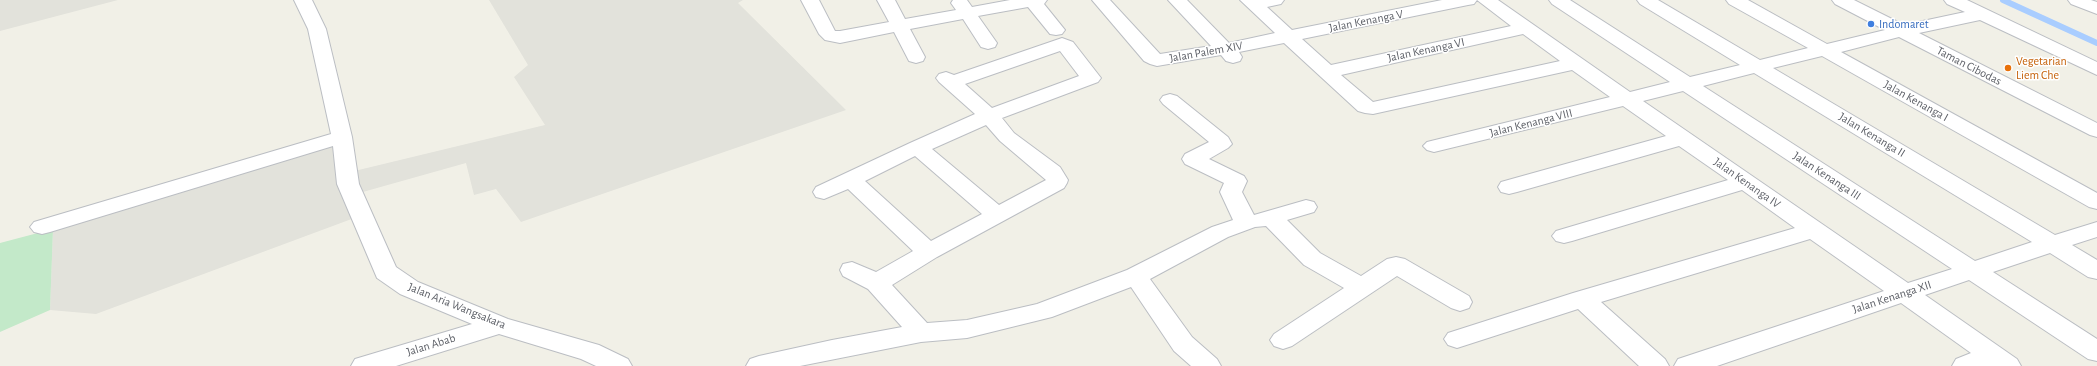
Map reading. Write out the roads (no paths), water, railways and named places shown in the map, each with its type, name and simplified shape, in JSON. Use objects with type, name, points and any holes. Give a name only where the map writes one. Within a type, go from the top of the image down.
[{"type":"street","name":"Jalan Aria Wangsakara","points":[[303,0],[317,29],[342,136],[348,184],[386,272],[409,288],[499,325],[590,352],[619,366]]},
{"type":"street","points":[[810,0],[831,36],[840,36],[900,25],[962,6],[1034,0],[1056,30]]},
{"type":"street","points":[[886,0],[916,57]]},
{"type":"street","name":"Jalan Palem XIV","points":[[1101,0],[1153,59],[1162,60],[1232,56],[1288,36]]},
{"type":"street","points":[[1177,0],[1232,56]]},
{"type":"street","points":[[1251,2],[1275,0]]},
{"type":"street","name":"Jalan Kenanga V","points":[[1288,36],[1468,0]]},
{"type":"street","name":"Jalan Kenanga IV","points":[[1486,0],[2001,361]]},
{"type":"street","name":"Jalan Kenanga III","points":[[1558,0],[2097,352]]},
{"type":"street","name":"Jalan Kenanga II","points":[[1646,0],[2097,271]]},
{"type":"street","name":"Jalan Kenanga I","points":[[1735,0],[2097,202]]},
{"type":"street","name":"Taman Cibodas","points":[[1842,0],[2097,131]]},
{"type":"street","points":[[1953,0],[2097,69]]},
{"type":"street","points":[[2077,0],[2097,9]]},
{"type":"street","points":[[1251,2],[1327,72],[1360,105],[1370,108],[1576,63]]},
{"type":"street","points":[[962,6],[988,43]]},
{"type":"street","name":"Jalan Kenanga VIII","points":[[1434,146],[1902,31],[1982,14]]},
{"type":"street","name":"Jalan Kenanga VI","points":[[1327,72],[1526,28]]},
{"type":"street","points":[[824,192],[917,147],[990,116],[1089,80],[1091,76],[1066,46],[1062,44],[949,80],[990,116],[1007,137],[1052,172],[1057,180],[1056,183],[929,252],[877,283]]},
{"type":"street","points":[[1170,100],[1221,141],[1221,144],[1192,159],[1236,181],[1230,192],[1237,202],[1246,224]]},
{"type":"street","points":[[42,227],[342,136]]},
{"type":"street","points":[[1509,187],[1683,138]]},
{"type":"street","points":[[917,147],[997,215]]},
{"type":"street","points":[[851,180],[929,252]]},
{"type":"street","points":[[1564,236],[1745,182]]},
{"type":"street","points":[[759,366],[832,349],[921,333],[967,329],[1043,311],[1136,276],[1220,232],[1306,207]]},
{"type":"street","points":[[1271,218],[1312,259],[1363,288]]},
{"type":"street","name":"Jalan Kenanga XII","points":[[1687,366],[2097,229]]},
{"type":"street","points":[[1456,339],[1582,299],[1814,230]]},
{"type":"street","points":[[1283,340],[1396,265],[1460,302]]},
{"type":"street","points":[[852,270],[877,283],[921,333]]},
{"type":"street","points":[[1136,276],[1183,344],[1208,366]]},
{"type":"street","points":[[1582,299],[1656,366]]},
{"type":"street","name":"Jalan Abab","points":[[364,366],[499,325]]},
{"type":"street","points":[[1965,366],[2001,361]]},
{"type":"waterway","points":[[2003,0],[2097,43]]},
{"type":"place","name":"Indomaret","points":[[1871,24]]},
{"type":"place","name":"Vegetarian Liem Che","points":[[2008,68]]}]
